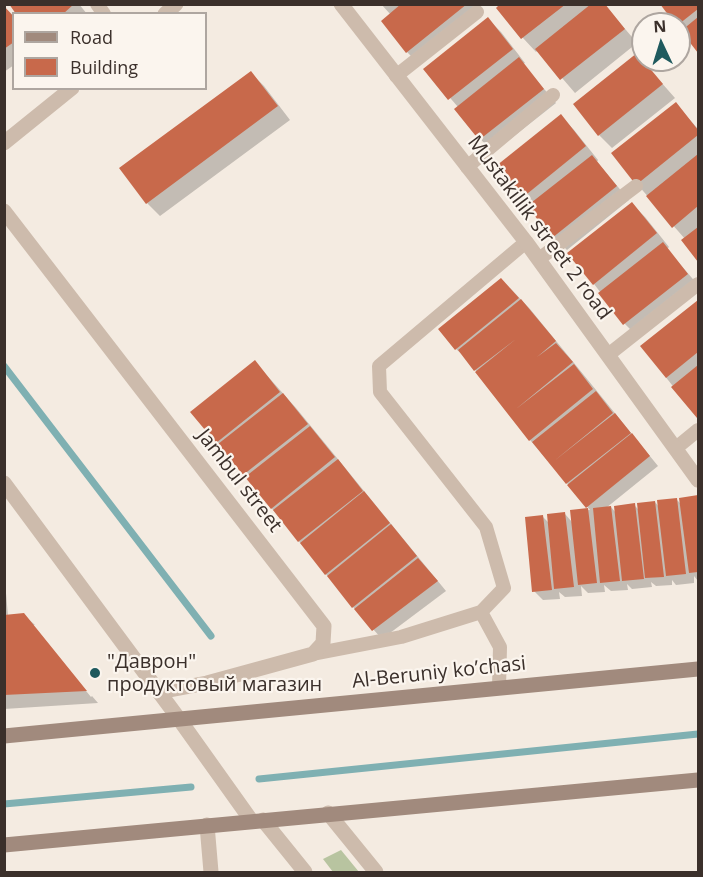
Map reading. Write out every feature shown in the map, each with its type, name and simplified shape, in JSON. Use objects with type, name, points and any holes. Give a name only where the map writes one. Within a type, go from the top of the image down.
[{"type":"main road","name":"Al-Beruniy ko’chasi","points":[[4,736],[699,669]]},
{"type":"main road","points":[[4,844],[699,780]]},
{"type":"street","name":"Mustakillik street 2 road","points":[[341,4],[539,259],[699,480]]},
{"type":"street","points":[[4,143],[70,90]]},
{"type":"street","name":"Jambul street","points":[[4,211],[324,626],[323,643],[313,654]]},
{"type":"street","points":[[4,483],[10,500],[257,820],[306,873]]},
{"type":"street","points":[[159,692],[313,654]]},
{"type":"street","points":[[328,813],[376,873]]},
{"type":"street","points":[[207,825],[211,873]]},
{"type":"lane","points":[[396,76],[477,12]]},
{"type":"lane","points":[[467,166],[553,95]]},
{"type":"lane","points":[[539,259],[636,186]]},
{"type":"lane","points":[[313,654],[401,637],[481,612],[504,588],[486,527],[380,392],[380,366],[526,242]]},
{"type":"lane","points":[[608,355],[699,284]]},
{"type":"lane","points":[[676,448],[699,430]]},
{"type":"lane","points":[[481,612],[500,647],[499,688]]},
{"type":"green space","points":[[341,850],[359,872],[333,872],[323,859]]},
{"type":"building","points":[[9,4],[74,4],[65,12],[15,12]]},
{"type":"building","points":[[401,4],[467,4],[406,53],[381,21]]},
{"type":"building","points":[[500,4],[566,4],[521,39],[496,8]]},
{"type":"building","points":[[591,4],[605,4],[625,29],[560,80],[535,49]]},
{"type":"building","points":[[660,4],[698,4],[698,9],[691,15],[691,12],[666,12]]},
{"type":"building","points":[[4,6],[12,15],[12,43],[4,49]]},
{"type":"building","points":[[488,17],[513,49],[448,100],[423,69]]},
{"type":"building","points":[[698,17],[698,53],[691,44],[691,23]]},
{"type":"building","points":[[519,57],[544,89],[479,140],[454,109]]},
{"type":"building","points":[[631,58],[631,72],[653,72],[663,84],[598,136],[573,104]]},
{"type":"building","points":[[251,71],[278,106],[146,204],[119,168]]},
{"type":"building","points":[[676,102],[698,130],[698,135],[636,185],[611,153]]},
{"type":"building","points":[[561,114],[586,146],[522,198],[496,166]]},
{"type":"building","points":[[698,154],[698,206],[672,228],[646,196]]},
{"type":"building","points":[[592,155],[617,186],[552,238],[527,206]]},
{"type":"building","points":[[632,202],[657,233],[593,285],[567,253]]},
{"type":"building","points":[[698,227],[698,262],[681,240]]},
{"type":"building","points":[[663,242],[688,274],[623,325],[598,293]]},
{"type":"building","points":[[501,278],[519,298],[455,350],[438,329]]},
{"type":"building","points":[[521,299],[556,341],[537,357],[556,343],[573,362],[516,409],[574,364],[593,389],[529,441],[475,372],[516,339],[474,371],[458,350]]},
{"type":"building","points":[[698,300],[698,352],[666,378],[640,346]]},
{"type":"building","points":[[255,360],[280,392],[216,443],[190,412]]},
{"type":"building","points":[[698,365],[698,417],[697,418],[671,387]]},
{"type":"building","points":[[596,391],[613,413],[554,461],[615,413],[631,433],[566,484],[532,442]]},
{"type":"building","points":[[283,393],[308,424],[243,475],[218,444]]},
{"type":"building","points":[[310,426],[335,457],[271,509],[245,477]]},
{"type":"building","points":[[632,433],[650,456],[586,508],[567,485]]},
{"type":"building","points":[[338,459],[363,491],[298,542],[273,510]]},
{"type":"building","points":[[364,491],[390,523],[325,575],[300,543]]},
{"type":"building","points":[[698,495],[698,572],[689,573],[679,498]]},
{"type":"building","points":[[677,498],[686,574],[666,576],[657,500]]},
{"type":"building","points":[[655,501],[664,577],[645,578],[637,503]]},
{"type":"building","points":[[635,503],[644,579],[622,581],[614,506]]},
{"type":"building","points":[[611,506],[620,581],[600,583],[593,508]]},
{"type":"building","points":[[588,508],[597,583],[578,585],[570,510]]},
{"type":"building","points":[[565,512],[574,587],[554,589],[547,514]]},
{"type":"building","points":[[543,515],[552,590],[532,592],[525,517]]},
{"type":"building","points":[[391,524],[417,556],[352,608],[327,576]]},
{"type":"building","points":[[418,558],[438,581],[372,631],[354,609]]},
{"type":"building","points":[[24,613],[87,691],[4,695],[4,615]]},
{"type":"waterway","points":[[4,366],[211,636]]},
{"type":"waterway","points":[[259,779],[698,734]]},
{"type":"waterway","points":[[4,804],[191,787]]},
{"type":"place","name":"\"Даврон\" продуктовый магазин","points":[[95,673]]}]
